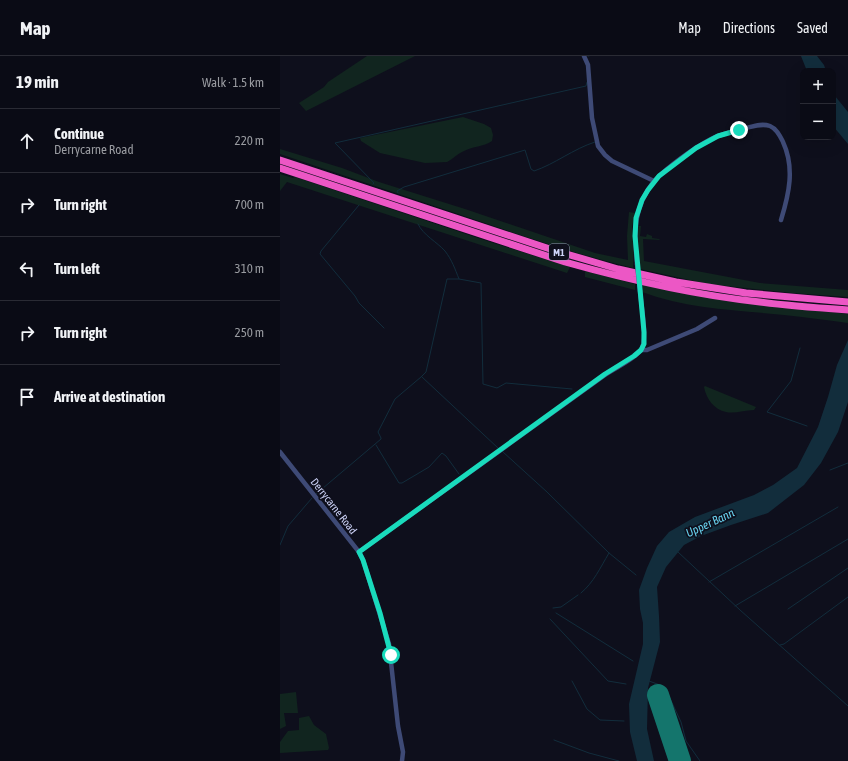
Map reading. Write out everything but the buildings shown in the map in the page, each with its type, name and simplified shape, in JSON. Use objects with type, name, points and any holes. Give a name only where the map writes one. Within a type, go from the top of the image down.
[{"type":"highway","name":"M1","points":[[280,160],[556,251],[618,269],[676,282],[746,293],[848,302]]},
{"type":"highway","name":"M1","points":[[280,168],[565,262],[610,275],[674,289],[726,298],[848,310]]},
{"type":"street","points":[[584,56],[588,65],[592,118],[598,146],[612,161],[654,181]]},
{"type":"street","points":[[359,552],[605,374],[641,350],[644,344],[644,332],[635,236],[636,218],[642,200],[654,181],[679,160],[710,139],[754,126],[768,126],[775,130],[781,136],[788,151],[790,160],[788,193],[781,220]]},
{"type":"street","points":[[641,350],[647,350],[697,329],[715,318]]},
{"type":"street","name":"Derrycarne Road","points":[[280,452],[359,552],[363,560],[389,644],[398,726],[403,752],[402,761]]},
{"type":"green space","points":[[367,56],[415,56],[306,111],[299,103],[324,87],[328,82]]},
{"type":"green space","points":[[463,117],[491,128],[493,135],[492,141],[467,149],[447,162],[425,163],[380,153],[361,141],[360,138]]},
{"type":"green space","points":[[280,149],[342,168],[379,182],[465,209],[595,253],[628,260],[627,236],[629,212],[635,213],[632,227],[634,244],[633,268],[574,252],[496,227],[280,154]]},
{"type":"green space","points":[[280,174],[293,178],[295,177],[570,267],[567,273],[287,182],[280,191]]},
{"type":"green space","points":[[637,226],[641,226],[640,236],[646,237],[647,234],[652,236],[652,238],[660,240],[643,239],[644,261],[760,283],[848,290],[848,297],[708,284],[640,269]]},
{"type":"green space","points":[[585,271],[635,284],[635,290],[585,277]]},
{"type":"green space","points":[[642,284],[741,302],[848,314],[848,323],[730,310],[677,302],[642,292]]},
{"type":"green space","points":[[705,386],[756,407],[754,410],[736,412],[722,411],[711,403],[705,391]]},
{"type":"green space","points":[[296,692],[298,713],[284,713],[286,726],[280,729],[280,694]]},
{"type":"green space","points":[[309,716],[314,725],[326,734],[329,748],[328,750],[280,753],[280,742],[288,731],[299,730],[299,718]]},
{"type":"water","points":[[801,56],[817,56],[825,68],[806,68]]},
{"type":"water","points":[[836,97],[848,112],[848,144],[836,130]]},
{"type":"water","name":"Upper Bann","points":[[848,340],[848,402],[838,432],[821,463],[804,485],[768,513],[701,536],[684,545],[666,567],[657,587],[660,642],[648,688],[647,729],[654,761],[637,761],[630,732],[629,704],[643,644],[643,623],[640,609],[639,590],[657,546],[669,532],[695,517],[754,495],[773,485],[797,468],[818,427],[837,365]]},
{"type":"waterway","points":[[373,184],[374,183],[335,143],[586,86],[587,82]]},
{"type":"waterway","points":[[398,193],[397,191],[404,187],[525,150],[531,169],[534,171],[579,148],[595,142]]},
{"type":"waterway","points":[[359,205],[320,254],[355,296],[359,303],[384,328]]},
{"type":"waterway","points":[[418,224],[423,232],[445,251],[459,279],[481,283],[483,384],[497,388],[506,383],[572,389]]},
{"type":"waterway","points":[[316,494],[381,439],[378,432],[395,399],[426,372],[447,279],[459,279]]},
{"type":"waterway","points":[[800,348],[791,381],[767,412],[807,426]]},
{"type":"waterway","points":[[422,377],[498,448]]},
{"type":"waterway","points":[[376,445],[399,483],[402,483],[429,467],[442,453],[446,456],[459,474]]},
{"type":"waterway","points":[[503,452],[547,492],[609,553],[636,575]]},
{"type":"waterway","points":[[830,470],[848,463]]},
{"type":"waterway","points":[[280,545],[288,526],[312,498]]},
{"type":"waterway","points":[[709,582],[838,507]]},
{"type":"waterway","points":[[735,606],[848,539]]},
{"type":"waterway","points":[[678,552],[740,610],[848,706]]},
{"type":"waterway","points":[[581,593],[586,589],[609,553]]},
{"type":"waterway","points":[[788,609],[848,568]]},
{"type":"waterway","points":[[553,608],[561,607],[578,595]]},
{"type":"waterway","points":[[780,645],[784,644],[848,597]]},
{"type":"waterway","points":[[556,613],[633,661]]},
{"type":"waterway","points":[[550,619],[608,681],[626,684]]},
{"type":"waterway","points":[[572,681],[587,709],[600,720],[624,721]]},
{"type":"waterway","points":[[649,681],[660,685],[667,692],[681,722],[686,741],[700,761]]},
{"type":"waterway","points":[[554,740],[589,753],[619,761]]},
{"type":"runway","points":[[658,695],[680,761]]},
{"type":"route","points":[[391,655],[380,613],[362,556],[359,552],[605,374],[641,350],[644,344],[644,332],[638,277],[635,227],[636,218],[642,200],[659,176],[696,148],[710,139],[739,130]]}]
